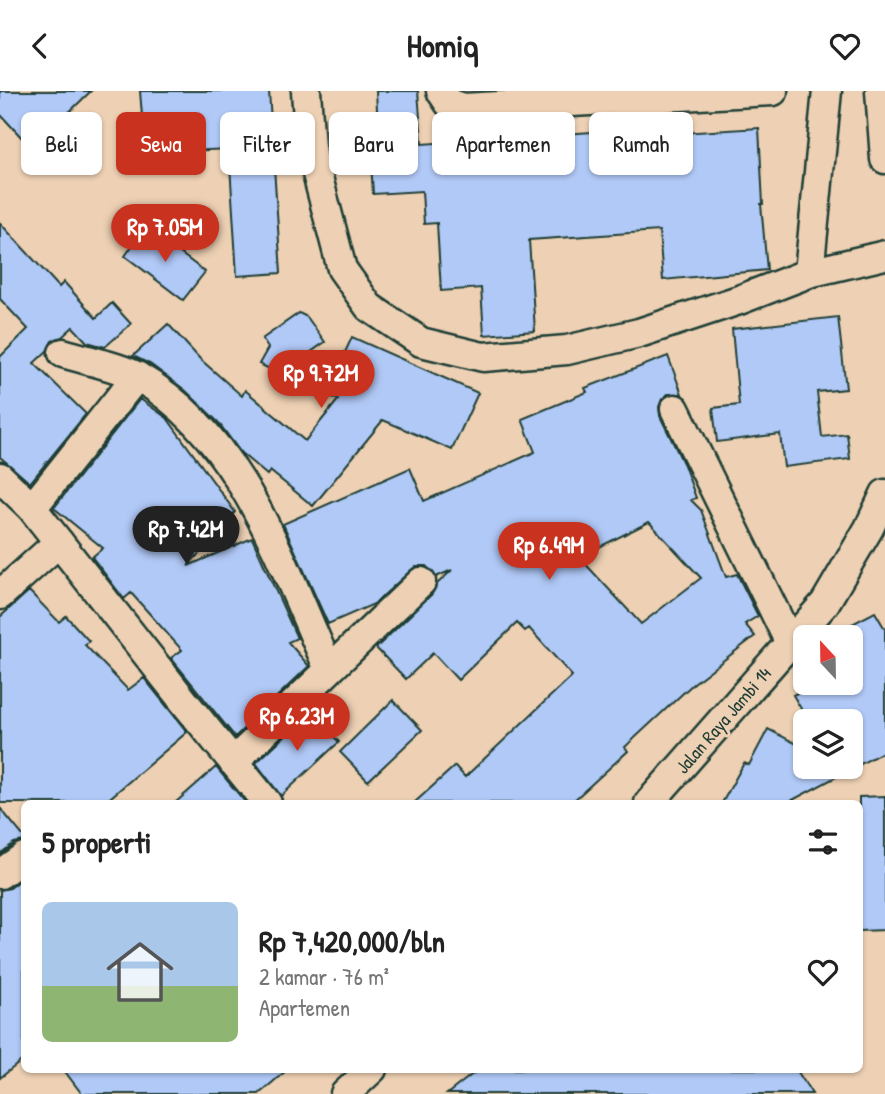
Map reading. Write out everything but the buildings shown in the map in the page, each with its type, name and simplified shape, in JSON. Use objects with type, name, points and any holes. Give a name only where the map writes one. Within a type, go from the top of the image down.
[{"type":"street","points":[[306,91],[310,147],[342,269],[369,307],[421,342],[483,357],[567,350],[639,333],[739,300],[809,273],[885,255]]},
{"type":"street","points":[[441,91],[449,103],[463,108],[774,91]]},
{"type":"street","points":[[809,273],[827,91]]},
{"type":"street","points":[[880,91],[885,159]]},
{"type":"street","points":[[63,353],[137,376],[177,403],[213,442],[244,487],[329,669]]},
{"type":"street","points":[[32,507],[137,376]]},
{"type":"street","points":[[675,409],[790,643]]},
{"type":"street","points":[[0,477],[32,507],[265,800]]},
{"type":"street","name":"Jalan Raya Jambi 14","points":[[652,800],[825,603],[869,528],[885,494]]},
{"type":"street","points":[[0,595],[59,542]]},
{"type":"street","points":[[233,762],[421,582]]},
{"type":"street","points":[[0,874],[21,859]]},
{"type":"street","points":[[345,1094],[368,1073]]}]
